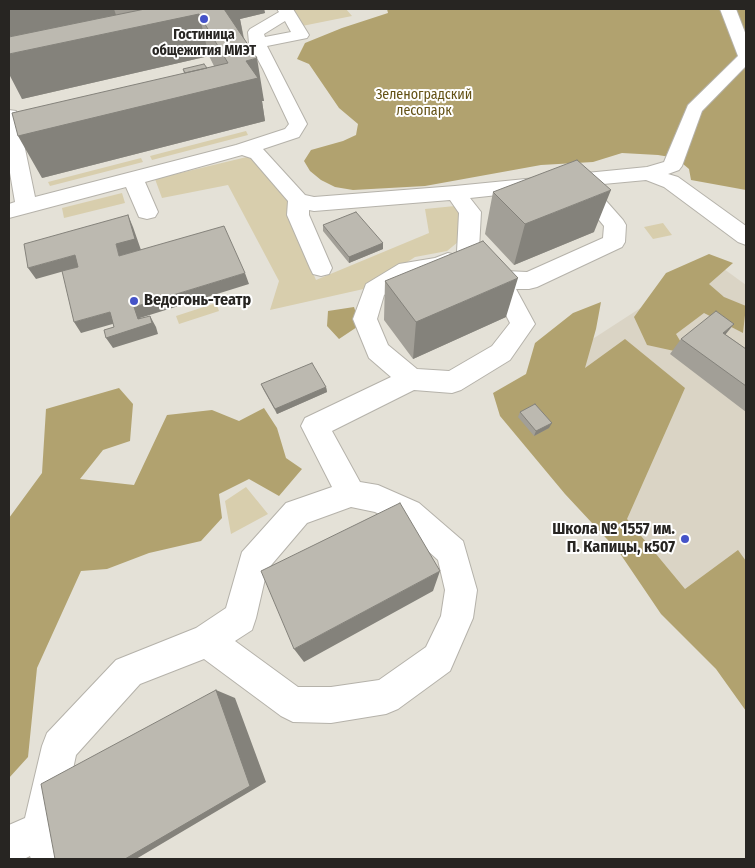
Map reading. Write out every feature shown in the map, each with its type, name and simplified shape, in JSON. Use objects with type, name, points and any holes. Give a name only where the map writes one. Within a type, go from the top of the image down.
[{"type":"lane","points":[[243,149],[258,154],[298,200],[314,204],[454,193],[648,173],[672,166],[694,109],[746,56],[728,9]]},
{"type":"lane","points":[[17,124],[18,208],[243,149],[292,132],[298,124],[264,71],[257,43],[256,32],[286,11],[301,35],[257,43]]},
{"type":"lane","points":[[648,173],[671,182],[746,237]]},
{"type":"lane","points":[[133,178],[147,212]]},
{"type":"lane","points":[[500,279],[528,282],[614,242],[616,226],[593,199],[556,183]]},
{"type":"lane","points":[[454,193],[470,212],[468,252]]},
{"type":"lane","points":[[298,200],[298,216],[321,268]]},
{"type":"lane","points":[[351,494],[315,426],[411,379],[452,382],[501,353],[523,324],[500,279],[468,252]]},
{"type":"lane","points":[[411,379],[378,351],[365,319],[374,290],[407,270],[440,265],[468,252]]},
{"type":"lane","points":[[34,845],[60,746],[128,672],[208,641],[240,618],[253,563],[297,513],[351,494],[378,499],[408,513],[452,552],[461,590],[457,618],[438,658],[386,697],[331,705],[293,704],[208,641]]},
{"type":"shaded area","points":[[291,9],[346,9],[352,16],[302,26]]},
{"type":"shaded area","points":[[246,131],[248,135],[152,160],[150,156]]},
{"type":"shaded area","points":[[251,156],[290,199],[291,223],[316,280],[429,233],[425,209],[455,206],[463,215],[458,242],[447,251],[415,257],[368,288],[270,310],[279,281],[228,185],[162,198],[155,179]]},
{"type":"shaded area","points":[[141,158],[143,162],[50,186],[48,182]]},
{"type":"shaded area","points":[[122,193],[125,203],[64,218],[62,208]]},
{"type":"shaded area","points":[[663,223],[672,235],[653,239],[644,227]]},
{"type":"shaded area","name":"Школа № 1557 им. П. Капицы, к507","points":[[713,261],[746,285],[746,679],[500,399]]},
{"type":"shaded area","points":[[216,303],[219,311],[179,324],[176,316]]},
{"type":"shaded area","points":[[246,487],[268,514],[231,534],[225,501]]},
{"type":"green space","name":"Зеленоградский лесопарк","points":[[387,9],[746,9],[746,190],[691,180],[689,169],[676,158],[622,153],[593,162],[541,165],[425,186],[353,190],[335,187],[321,180],[310,171],[304,161],[311,150],[343,141],[356,135],[358,124],[339,108],[309,64],[297,59],[305,43],[342,28],[388,13]]},
{"type":"green space","points":[[709,254],[733,263],[709,284],[724,297],[746,306],[743,333],[704,313],[676,334],[688,354],[647,345],[634,317],[666,273]]},
{"type":"green space","points":[[601,302],[596,329],[585,368],[625,339],[685,388],[627,519],[685,589],[738,550],[746,561],[746,711],[716,669],[661,614],[619,552],[565,494],[500,416],[493,393],[526,374],[535,343],[573,313]]},
{"type":"green space","points":[[354,307],[360,325],[339,339],[327,326],[328,311]]},
{"type":"green space","points":[[119,388],[133,404],[130,441],[103,450],[80,479],[134,485],[167,415],[212,410],[239,421],[264,408],[277,428],[286,458],[302,469],[279,496],[249,479],[219,494],[222,518],[201,541],[149,553],[107,569],[81,571],[37,668],[28,757],[9,778],[9,518],[42,473],[46,409]]},
{"type":"building","points":[[145,9],[224,9],[257,58],[246,61],[258,78],[18,136],[12,113],[228,63],[199,14],[9,54],[9,37]]},
{"type":"building","points":[[204,64],[207,68],[185,73],[183,69]]},
{"type":"building","points":[[577,160],[611,190],[525,224],[493,192]]},
{"type":"building","points":[[356,212],[383,243],[349,257],[323,225]]},
{"type":"building","name":"Ведогонь-театр","points":[[128,215],[135,239],[116,244],[119,256],[224,226],[245,273],[134,307],[138,319],[150,316],[152,323],[106,338],[104,330],[114,327],[110,312],[74,322],[62,271],[78,267],[75,255],[28,268],[24,244]]},
{"type":"building","points":[[483,241],[518,278],[416,322],[385,281]]},
{"type":"building","points":[[716,311],[734,324],[723,333],[746,349],[746,386],[681,339]]},
{"type":"building","points":[[312,363],[326,387],[275,409],[261,384]]},
{"type":"building","points":[[535,404],[552,423],[536,431],[520,412]]},
{"type":"building","points":[[400,503],[440,571],[294,649],[261,571]]},
{"type":"building","points":[[216,690],[250,786],[125,859],[55,859],[41,784]]},
{"type":"place","name":"Гостиница общежития МИЭТ","points":[[204,19]]},
{"type":"place","name":"Ведогонь-театр","points":[[134,301]]},
{"type":"place","name":"Школа № 1557 им. П. Капицы, к507","points":[[685,539]]}]
